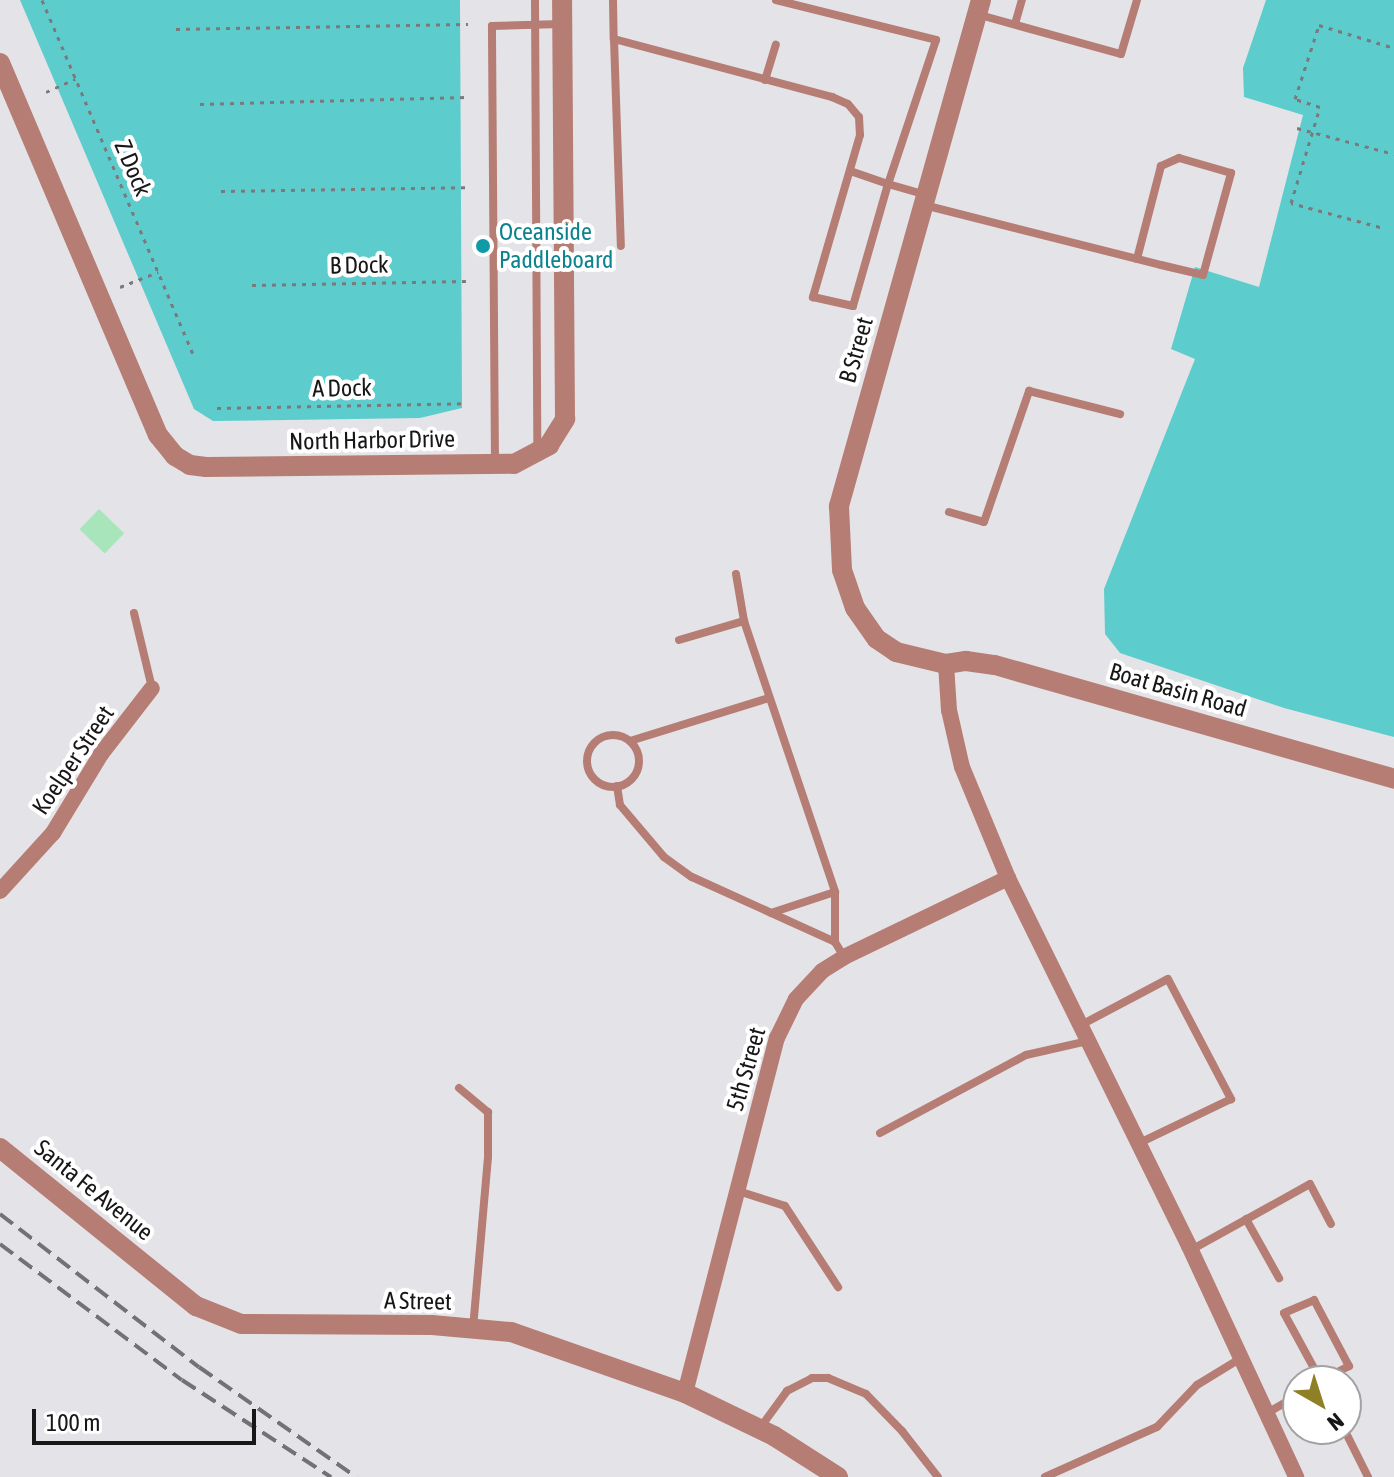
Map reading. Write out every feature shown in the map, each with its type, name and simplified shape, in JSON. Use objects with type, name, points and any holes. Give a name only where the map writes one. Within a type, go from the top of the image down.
[{"type":"street","points":[[537,455],[549,445],[565,419],[567,391],[562,0]]},
{"type":"street","name":"B Street","points":[[946,664],[896,652],[877,639],[855,608],[842,570],[838,537],[839,506],[979,7]]},
{"type":"street","name":"North Harbor Drive","points":[[0,63],[158,435],[175,456],[206,467],[495,465],[514,464],[537,455]]},
{"type":"street","name":"Boat Basin Road","points":[[946,664],[966,661],[995,665],[1394,779]]},
{"type":"street","points":[[946,664],[949,710],[962,767],[1008,878],[1191,1250],[1296,1477]]},
{"type":"street","name":"Koelper Street","points":[[0,891],[53,833],[101,754],[152,688]]},
{"type":"street","name":"5th Street","points":[[685,1393],[777,1038],[796,999],[839,949],[1008,878]]},
{"type":"street","name":"Santa Fe Avenue","points":[[0,1148],[154,1273]]},
{"type":"street","name":"A Street","points":[[154,1273],[196,1306],[241,1324],[472,1328],[511,1332],[685,1393],[759,1429],[838,1477]]},
{"type":"lane","points":[[535,0],[537,455]]},
{"type":"lane","points":[[613,0],[621,246]]},
{"type":"lane","points":[[614,39],[848,104],[859,117],[860,135],[813,297],[853,306],[888,184],[936,40],[776,0]]},
{"type":"lane","points":[[1015,24],[1022,0]]},
{"type":"lane","points":[[979,7],[1015,24],[1121,54],[1137,0]]},
{"type":"lane","points":[[495,465],[492,26],[562,24]]},
{"type":"lane","points":[[765,80],[776,45]]},
{"type":"lane","points":[[850,171],[925,200],[1137,259],[1203,275],[1231,173],[1179,158],[1161,166],[1137,259]]},
{"type":"lane","points":[[949,512],[984,522],[1029,391],[1120,414]]},
{"type":"lane","points":[[736,574],[744,621],[835,892],[839,949]]},
{"type":"lane","points":[[134,613],[152,688]]},
{"type":"lane","points":[[679,640],[744,621]]},
{"type":"lane","points":[[630,741],[638,754],[637,769],[629,781],[617,786],[604,785],[593,778],[588,765],[590,750],[608,736],[630,741],[769,698]]},
{"type":"lane","points":[[617,786],[620,805],[664,857],[692,877],[771,913],[839,949]]},
{"type":"lane","points":[[771,913],[835,892]]},
{"type":"lane","points":[[1081,1025],[1168,979],[1231,1099],[1139,1143]]},
{"type":"lane","points":[[880,1133],[1026,1055],[1088,1041]]},
{"type":"lane","points":[[459,1088],[488,1112],[488,1157],[472,1328]]},
{"type":"lane","points":[[1191,1250],[1310,1184],[1331,1224]]},
{"type":"lane","points":[[738,1191],[785,1206],[838,1287]]},
{"type":"lane","points":[[1246,1219],[1279,1278]]},
{"type":"lane","points":[[1314,1300],[1349,1366],[1321,1381],[1284,1313],[1314,1300]]},
{"type":"lane","points":[[1045,1477],[1157,1427],[1197,1385],[1223,1366],[1241,1358]]},
{"type":"lane","points":[[759,1429],[787,1391],[812,1378],[828,1378],[866,1394],[902,1431],[938,1477]]},
{"type":"lane","points":[[1267,1414],[1282,1405]]},
{"type":"lane","points":[[1352,1445],[1368,1477]]},
{"type":"path","name":"Z Dock","points":[[42,0],[193,354]]},
{"type":"path","points":[[176,29],[468,24]]},
{"type":"path","points":[[1380,227],[1291,203],[1320,107],[1295,99],[1319,25],[1394,48]]},
{"type":"path","points":[[46,92],[75,79]]},
{"type":"path","points":[[200,104],[467,97]]},
{"type":"path","points":[[1297,128],[1394,154]]},
{"type":"path","points":[[221,191],[466,187]]},
{"type":"path","points":[[120,287],[158,272]]},
{"type":"path","name":"B Dock","points":[[252,285],[466,281]]},
{"type":"path","name":"A Dock","points":[[217,408],[467,403]]},
{"type":"green space","points":[[99,509],[124,533],[105,553],[80,529]]},
{"type":"water","points":[[20,0],[460,0],[462,408],[420,418],[213,421],[194,409]]},
{"type":"water","points":[[1266,0],[1394,0],[1394,737],[1284,708],[1120,653],[1105,634],[1104,589],[1195,359],[1171,349],[1195,267],[1259,287],[1303,115],[1244,97],[1243,68]]},
{"type":"railway","points":[[0,1214],[199,1367],[356,1477]]},
{"type":"railway","points":[[0,1244],[182,1380],[331,1477]]},
{"type":"place","name":"Oceanside Paddleboard","points":[[483,246]]}]
